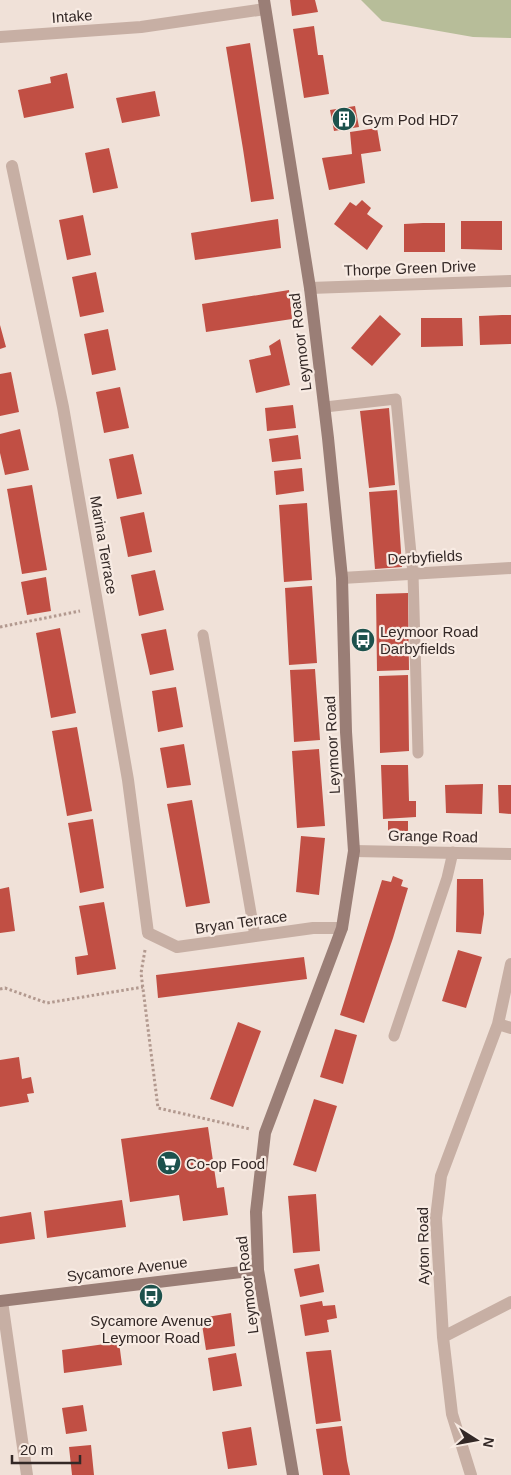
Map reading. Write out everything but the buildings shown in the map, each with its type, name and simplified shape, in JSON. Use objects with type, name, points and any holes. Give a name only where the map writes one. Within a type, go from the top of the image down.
[{"type":"street","name":"Intake","points":[[0,37],[141,27],[265,4]]},
{"type":"street","name":"Leymoor Road","points":[[265,4],[310,288],[325,406],[342,578],[346,732],[354,850],[342,928],[265,1132],[256,1212],[258,1270],[293,1475]]},
{"type":"street","name":"Marina Terrace","points":[[12,166],[64,406],[128,780],[148,933]]},
{"type":"street","name":"Thorpe Green Drive","points":[[310,288],[511,280]]},
{"type":"street","name":"Derbyfields","points":[[342,578],[511,568]]},
{"type":"street","name":"Grange Road","points":[[354,850],[511,854]]},
{"type":"street","name":"Bryan Terrace","points":[[148,933],[177,947],[313,928],[342,928]]},
{"type":"street","name":"Ayton Road","points":[[472,1475],[452,1414],[443,1337],[436,1218],[442,1176],[498,1024],[511,964]]},
{"type":"street","points":[[498,1024],[511,1028]]},
{"type":"street","name":"Sycamore Avenue","points":[[1,1301],[258,1270]]},
{"type":"street","points":[[1,1301],[27,1475]]},
{"type":"street","points":[[443,1337],[511,1302]]},
{"type":"lane","points":[[325,406],[396,399],[414,574],[418,753]]},
{"type":"lane","points":[[203,635],[256,936]]},
{"type":"lane","points":[[394,1036],[447,878],[452,852]]},
{"type":"path","points":[[0,627],[98,608]]},
{"type":"path","points":[[148,933],[141,974],[158,1108],[265,1132]]},
{"type":"path","points":[[0,989],[5,988],[47,1003],[143,987]]},
{"type":"green space","points":[[361,0],[511,0],[511,38],[473,37],[382,21]]},
{"type":"place","name":"Gym Pod HD7","points":[[344,119]]},
{"type":"place","name":"Leymoor Road Darbyfields","points":[[363,640]]},
{"type":"place","name":"Co-op Food","points":[[169,1163]]},
{"type":"place","name":"Sycamore Avenue Leymoor Road","points":[[151,1296]]}]
